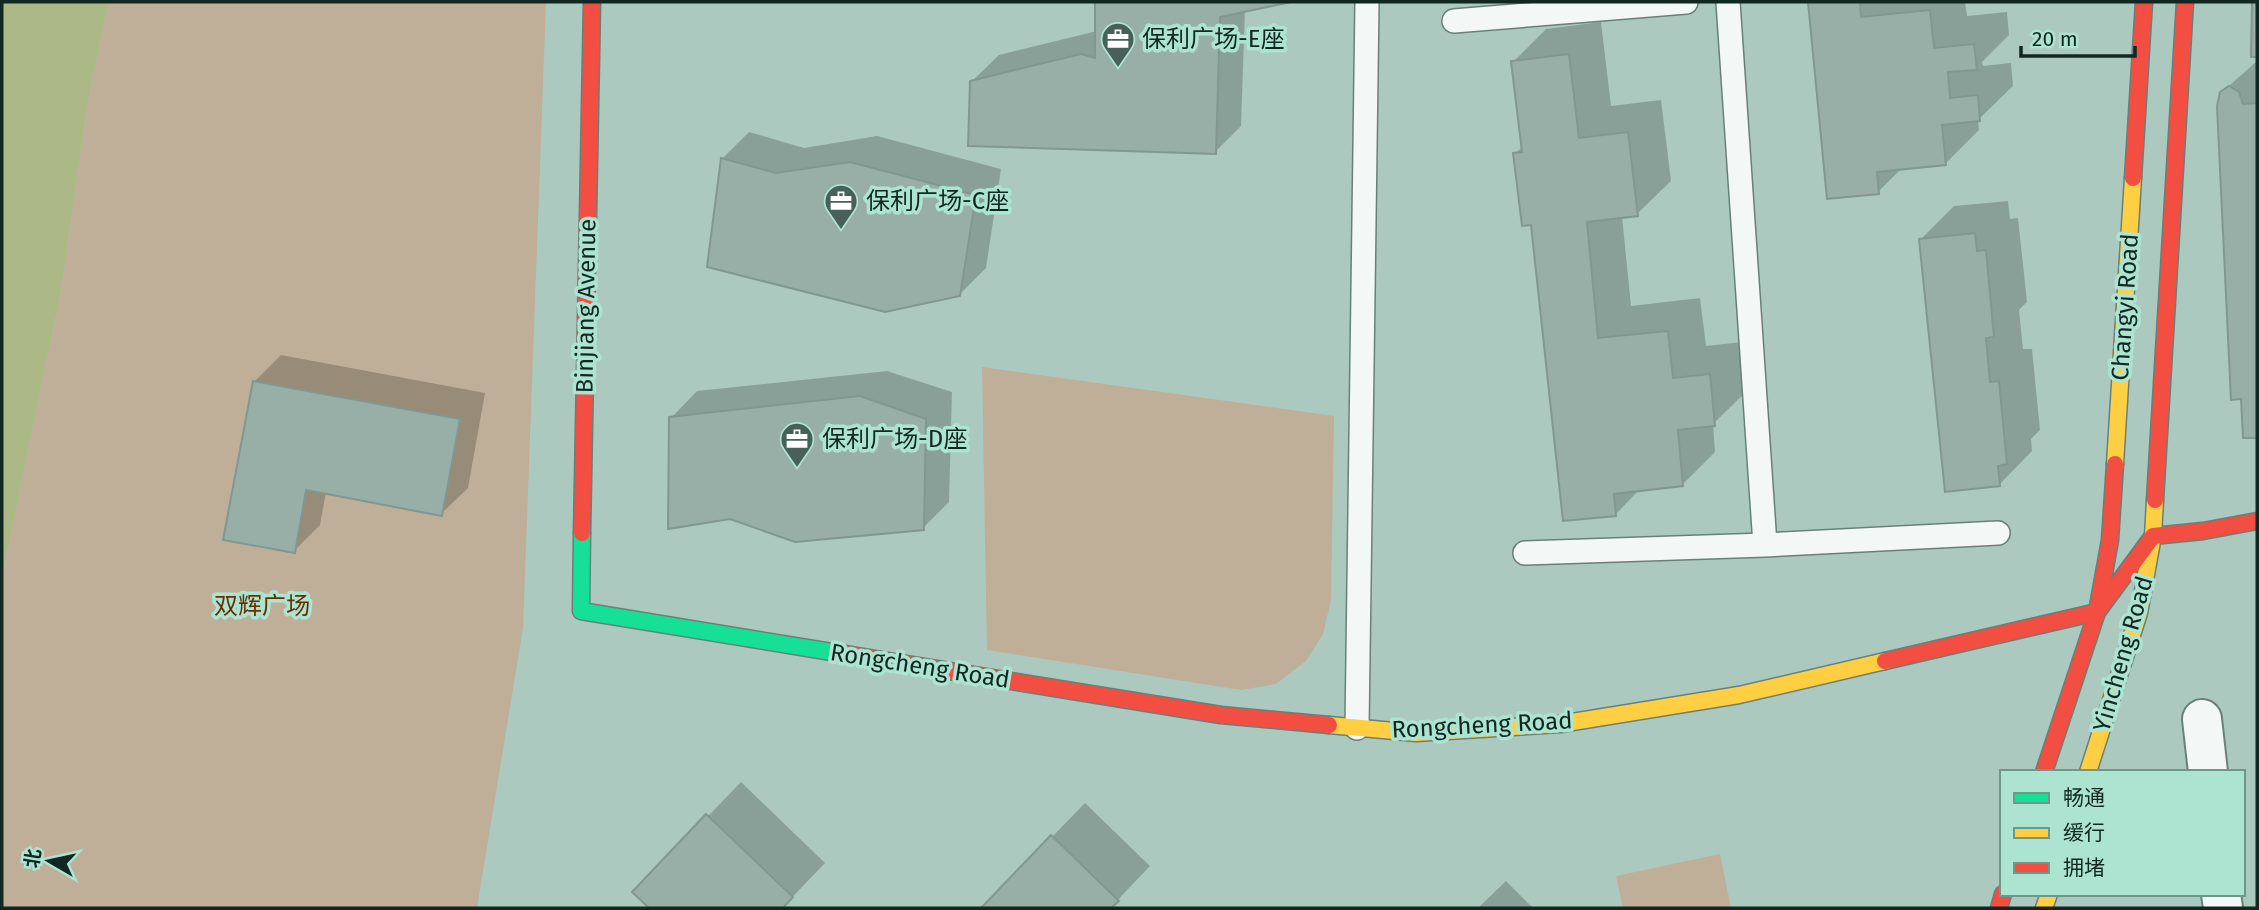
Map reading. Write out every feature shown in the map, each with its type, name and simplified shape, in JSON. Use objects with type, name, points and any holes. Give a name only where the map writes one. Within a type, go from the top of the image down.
[{"type":"street","name":"Binjiang Avenue","points":[[580,611],[592,2]]},
{"type":"street","name":"Changyi Road","points":[[2097,612],[2110,540],[2144,2]]},
{"type":"street","name":"Changyi Road","points":[[2153,536],[2185,2]]},
{"type":"street","points":[[2097,612],[2153,536],[2203,531],[2257,521]]},
{"type":"street","name":"Yincheng Road","points":[[2089,770],[2140,613],[2153,536]]},
{"type":"street","name":"Rongcheng Road","points":[[580,611],[1221,715],[1416,733],[1560,724],[1739,695],[2097,612]]},
{"type":"street","name":"Yincheng Road","points":[[2045,770],[2097,612]]},
{"type":"street","points":[[2202,719],[2208,770]]},
{"type":"lane","points":[[1357,728],[1367,2]]},
{"type":"lane","points":[[1454,21],[1686,2]]},
{"type":"lane","points":[[1728,2],[1765,545]]},
{"type":"lane","points":[[1525,553],[1765,545],[1998,533]]},
{"type":"green space","name":"双辉广场","points":[[109,2],[546,2],[523,628],[477,908],[2,908],[2,578],[61,292],[88,101]]},
{"type":"green space","points":[[982,367],[1334,416],[1331,600],[1323,634],[1306,661],[1276,684],[1241,690],[987,650]]},
{"type":"green space","points":[[1720,854],[1731,908],[1623,908],[1616,876]]},
{"type":"shaded area","points":[[2,2],[109,2],[88,101],[61,292],[2,578]]},
{"type":"building","name":"保利广场-E座","points":[[1095,2],[1291,2],[1220,17],[1216,154],[968,146],[970,81],[1081,54],[1095,58]]},
{"type":"building","points":[[1808,2],[1860,2],[1861,17],[1930,10],[1934,48],[1974,44],[1977,70],[1948,72],[1950,98],[1978,95],[1980,121],[1942,125],[1946,165],[1877,172],[1879,194],[1827,199]]},
{"type":"building","points":[[2252,2],[2257,2],[2257,57],[2251,57]]},
{"type":"building","points":[[1569,54],[1579,138],[1628,132],[1638,216],[1587,222],[1598,338],[1668,331],[1673,378],[1710,374],[1715,426],[1678,430],[1683,486],[1614,494],[1616,516],[1563,521],[1531,225],[1522,226],[1513,153],[1522,152],[1511,61]]},
{"type":"building","points":[[2229,86],[2239,92],[2243,104],[2257,103],[2257,438],[2243,438],[2241,399],[2231,400],[2217,106],[2220,92]]},
{"type":"building","name":"保利广场-C座","points":[[721,158],[776,173],[850,162],[976,195],[960,296],[885,312],[707,267]]},
{"type":"building","points":[[1975,233],[1977,251],[1986,250],[1994,337],[1986,338],[1990,382],[1999,381],[2007,464],[1998,466],[2000,486],[1945,492],[1919,239]]},
{"type":"building","points":[[253,381],[460,419],[442,516],[306,490],[295,553],[223,540]]},
{"type":"building","name":"保利广场-D座","points":[[860,396],[926,419],[924,530],[795,542],[730,519],[668,529],[669,417]]},
{"type":"building","points":[[706,814],[793,897],[783,908],[649,908],[632,892]]},
{"type":"building","points":[[1051,835],[1119,901],[1111,908],[981,908]]},
{"type":"traffic: fast","points":[[582,533],[581,611],[844,654]]},
{"type":"traffic: slow","points":[[2115,464],[2133,178]]},
{"type":"traffic: slow","points":[[2089,770],[2139,613],[2153,536],[2155,500]]},
{"type":"traffic: slow","points":[[1329,725],[1416,733],[1560,724],[1739,695],[1885,661]]},
{"type":"traffic: slow","points":[[2044,908],[2048,896]]},
{"type":"traffic: jam","points":[[582,533],[592,2]]},
{"type":"traffic: jam","points":[[2133,178],[2144,2]]},
{"type":"traffic: jam","points":[[2155,500],[2185,2]]},
{"type":"traffic: jam","points":[[2045,770],[2097,612],[2110,540],[2115,464]]},
{"type":"traffic: jam","points":[[1885,661],[2097,612],[2153,536],[2203,531],[2257,521]]},
{"type":"traffic: jam","points":[[844,654],[1221,715],[1329,725]]},
{"type":"traffic: jam","points":[[1999,908],[2002,896]]},
{"type":"place","name":"保利广场-E座","points":[[1118,69]]},
{"type":"place","name":"保利广场-C座","points":[[841,231]]},
{"type":"place","name":"保利广场-D座","points":[[797,469]]}]
